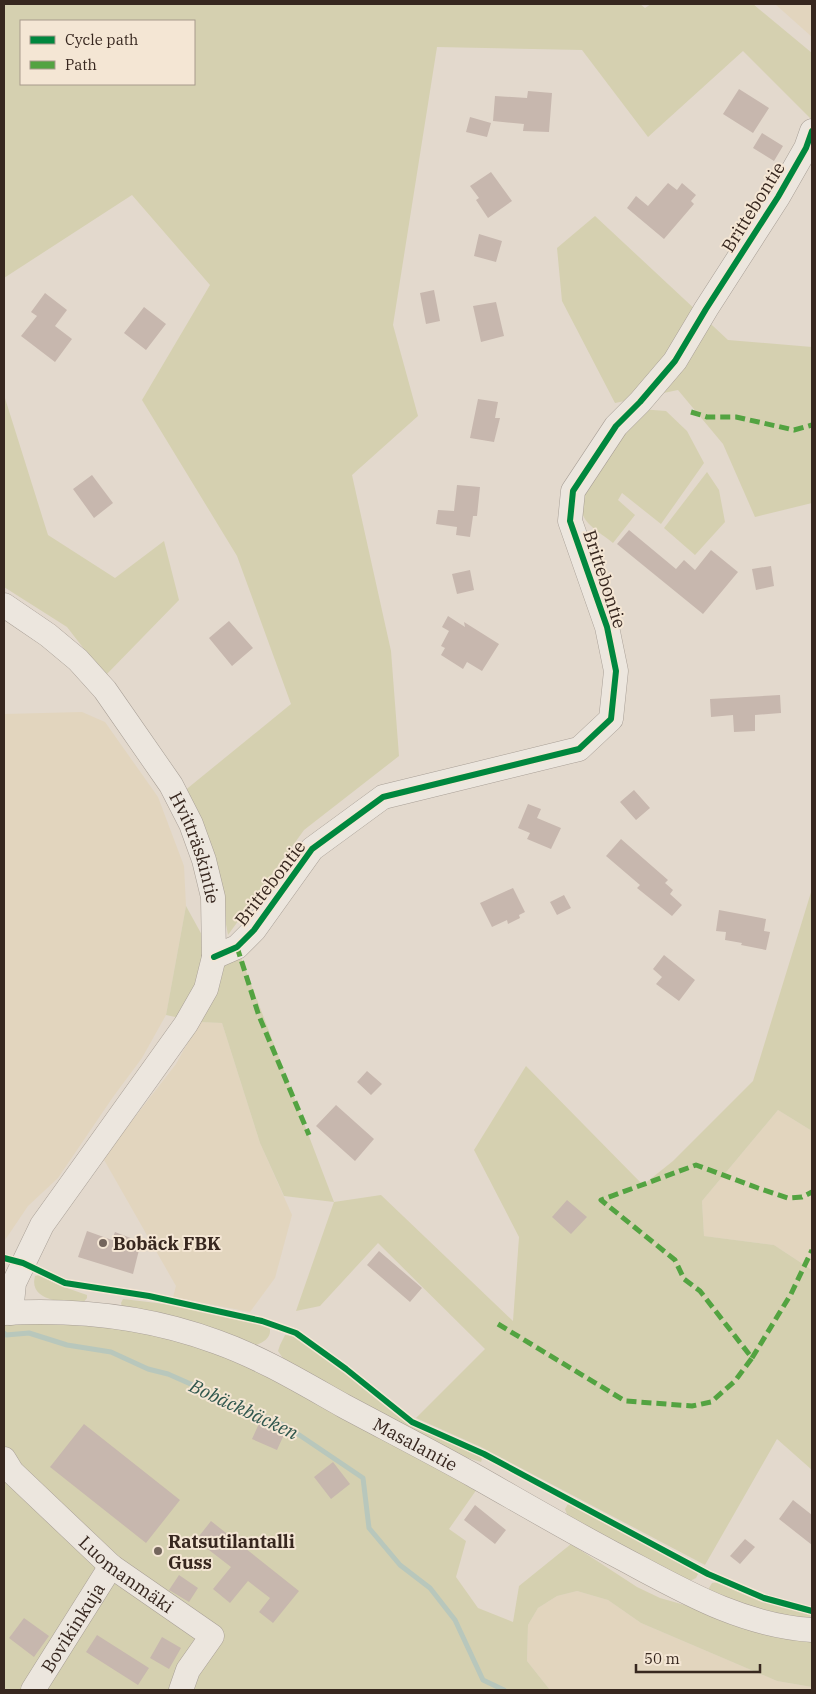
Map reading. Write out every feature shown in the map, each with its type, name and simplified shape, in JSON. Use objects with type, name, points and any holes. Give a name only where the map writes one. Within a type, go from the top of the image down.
[{"type":"street","name":"Brittebontie","points":[[214,957],[237,947],[254,930],[312,849],[382,797],[579,749],[611,719],[616,671],[607,627],[570,521],[573,491],[616,426],[640,402],[675,361],[778,197],[806,148],[812,131]]},
{"type":"street","name":"Hvitträskintie","points":[[4,605],[48,635],[78,660],[105,690],[171,785],[191,824],[204,860],[213,897],[214,957],[206,989],[186,1024],[42,1225],[14,1283],[7,1313]]},
{"type":"street","name":"Masalantie","points":[[7,1313],[34,1311],[100,1315],[152,1323],[216,1341],[261,1361],[472,1474],[587,1540],[693,1596],[738,1616],[789,1629],[812,1630]]},
{"type":"street","name":"Luomanmäki","points":[[4,1459],[12,1472],[111,1566],[212,1636],[188,1670],[181,1690]]},
{"type":"street","name":"Bovikinkuja","points":[[33,1690],[111,1566]]},
{"type":"shaded area","points":[[4,4],[640,4],[645,8],[651,4],[753,4],[812,53],[812,120],[743,51],[648,137],[582,50],[437,47],[393,325],[418,416],[352,475],[391,651],[399,756],[304,830],[228,935],[218,882],[183,792],[291,704],[237,556],[142,400],[210,285],[132,195],[4,278]]},
{"type":"shaded area","points":[[775,4],[812,4],[812,37]]},
{"type":"shaded area","points":[[595,216],[728,340],[812,347],[812,503],[755,517],[723,444],[678,390],[615,403],[562,301],[557,248]]},
{"type":"shaded area","points":[[4,395],[48,535],[115,578],[164,541],[179,600],[105,676],[67,627],[4,587]]},
{"type":"shaded area","points":[[640,409],[666,411],[687,431],[704,463],[661,524],[622,493],[618,500],[635,515],[613,543],[594,529],[585,519],[582,513],[581,497]]},
{"type":"shaded area","points":[[707,472],[719,490],[725,522],[695,555],[664,528]]},
{"type":"shaded area","points":[[82,712],[105,722],[158,797],[184,866],[186,906],[166,1015],[142,1058],[58,1178],[28,1206],[4,1240],[4,714]]},
{"type":"shaded area","points":[[812,889],[812,1131],[778,1110],[702,1201],[704,1236],[774,1245],[812,1270],[812,1470],[777,1439],[705,1565],[481,1447],[416,1418],[485,1349],[378,1243],[320,1306],[296,1311],[334,1202],[381,1195],[513,1321],[519,1237],[474,1150],[526,1066],[643,1185],[673,1161],[753,1081]]},
{"type":"shaded area","points":[[186,906],[214,957],[237,947],[334,1202],[284,1196],[260,1143],[222,1023],[199,1022],[166,1015]]},
{"type":"shaded area","points":[[199,1022],[222,1023],[260,1143],[292,1215],[275,1278],[250,1312],[173,1297],[176,1286],[103,1158],[176,1064]]},
{"type":"shaded area","points":[[778,1110],[812,1131],[812,1270],[774,1245],[704,1236],[702,1201]]},
{"type":"shaded area","points":[[39,1275],[61,1286],[87,1295],[87,1298],[82,1304],[58,1301],[42,1296],[34,1285],[35,1276]]},
{"type":"shaded area","points":[[123,1299],[165,1304],[262,1323],[269,1326],[270,1333],[265,1340],[256,1345],[190,1322],[122,1307]]},
{"type":"shaded area","points":[[4,1322],[119,1326],[209,1347],[289,1386],[477,1489],[449,1529],[466,1541],[456,1577],[478,1608],[513,1622],[519,1586],[571,1544],[637,1587],[660,1598],[812,1641],[812,1687],[777,1681],[641,1623],[608,1600],[577,1591],[557,1596],[538,1608],[528,1625],[527,1661],[550,1690],[4,1690]]},
{"type":"shaded area","points":[[285,1335],[294,1336],[334,1363],[412,1425],[470,1449],[482,1459],[481,1462],[452,1453],[287,1364],[278,1351]]},
{"type":"shaded area","points":[[568,1504],[695,1568],[698,1574],[696,1578],[688,1582],[568,1517],[565,1509]]},
{"type":"shaded area","points":[[719,1582],[751,1597],[810,1615],[811,1619],[797,1621],[710,1593],[709,1588],[712,1583]]},
{"type":"shaded area","points":[[577,1591],[608,1600],[641,1623],[777,1681],[812,1687],[812,1690],[550,1690],[527,1661],[528,1625],[538,1608],[557,1596]]},
{"type":"building","points":[[739,89],[769,108],[753,133],[723,114]]},
{"type":"building","points":[[528,91],[552,93],[549,132],[523,131],[524,124],[493,121],[495,96],[527,98]]},
{"type":"building","points":[[470,117],[491,123],[487,137],[466,132]]},
{"type":"building","points":[[762,133],[783,146],[774,161],[753,148]]},
{"type":"building","points":[[491,172],[512,201],[488,218],[476,200],[479,198],[470,186]]},
{"type":"building","points":[[668,183],[677,190],[682,183],[696,195],[691,201],[694,204],[664,239],[627,208],[636,196],[648,206]]},
{"type":"building","points":[[479,234],[502,241],[496,262],[474,256]]},
{"type":"building","points":[[434,290],[440,321],[426,324],[420,293]]},
{"type":"building","points":[[45,293],[67,310],[55,326],[72,339],[55,362],[21,336],[37,316],[31,312]]},
{"type":"building","points":[[496,302],[504,336],[481,342],[473,306]]},
{"type":"building","points":[[144,307],[166,324],[146,350],[124,333]]},
{"type":"building","points":[[478,399],[498,402],[495,418],[500,418],[494,442],[470,438]]},
{"type":"building","points":[[92,475],[113,503],[94,518],[73,489]]},
{"type":"building","points":[[457,485],[480,487],[477,516],[473,516],[470,537],[456,535],[457,527],[436,524],[438,510],[454,511]]},
{"type":"building","points":[[629,530],[676,569],[684,560],[695,570],[711,550],[738,572],[703,614],[617,544]]},
{"type":"building","points":[[771,566],[774,586],[756,590],[752,569]]},
{"type":"building","points":[[470,570],[474,590],[457,594],[452,574]]},
{"type":"building","points":[[448,616],[465,627],[464,622],[499,644],[482,671],[467,662],[463,669],[441,655],[445,648],[441,646],[449,631],[442,627]]},
{"type":"building","points":[[229,621],[253,648],[232,666],[209,638]]},
{"type":"building","points":[[780,695],[781,713],[755,715],[755,731],[734,732],[733,715],[711,717],[710,699]]},
{"type":"building","points":[[634,790],[650,808],[636,820],[620,802]]},
{"type":"building","points":[[528,804],[541,809],[537,818],[561,828],[551,849],[527,839],[530,833],[518,828]]},
{"type":"building","points":[[621,839],[668,880],[665,883],[673,890],[670,894],[682,905],[672,916],[637,888],[640,885],[606,856]]},
{"type":"building","points":[[513,888],[525,912],[519,915],[520,918],[508,924],[507,920],[492,927],[480,903]]},
{"type":"building","points":[[564,895],[571,908],[557,915],[550,902]]},
{"type":"building","points":[[719,910],[766,919],[764,931],[770,932],[766,950],[725,940],[726,932],[716,931]]},
{"type":"building","points":[[664,955],[695,980],[679,1001],[656,984],[662,977],[653,969]]},
{"type":"building","points":[[367,1071],[382,1084],[371,1095],[357,1082]]},
{"type":"building","points":[[336,1105],[374,1139],[355,1161],[316,1126]]},
{"type":"building","points":[[567,1200],[587,1217],[571,1234],[552,1217]]},
{"type":"building","points":[[87,1231],[112,1240],[115,1232],[141,1242],[133,1274],[78,1257]]},
{"type":"building","points":[[379,1251],[422,1288],[410,1302],[367,1265]]},
{"type":"building","points":[[262,1417],[287,1428],[277,1450],[252,1439]]},
{"type":"building","points":[[84,1424],[180,1500],[146,1543],[50,1467]]},
{"type":"building","points":[[333,1462],[350,1484],[331,1499],[314,1477]]},
{"type":"building","points":[[793,1500],[812,1515],[812,1545],[779,1519]]},
{"type":"building","points":[[475,1505],[506,1530],[495,1544],[464,1520]]},
{"type":"building","points":[[211,1521],[299,1591],[273,1623],[259,1612],[270,1598],[248,1581],[230,1603],[213,1589],[231,1567],[196,1540]]},
{"type":"building","points":[[745,1539],[755,1547],[740,1564],[730,1556]]},
{"type":"building","points":[[179,1575],[198,1588],[189,1602],[169,1590]]},
{"type":"building","points":[[24,1618],[49,1636],[34,1657],[9,1638]]},
{"type":"building","points":[[97,1635],[149,1668],[138,1685],[86,1652]]},
{"type":"building","points":[[162,1637],[181,1648],[169,1669],[150,1658]]},
{"type":"waterway","name":"Bobäckbäcken","points":[[4,1333],[6,1335],[29,1333],[67,1345],[111,1352],[148,1369],[168,1374],[286,1426],[363,1478],[369,1528],[400,1565],[430,1588],[455,1620],[483,1680],[504,1690]]},
{"type":"marked path","points":[[691,412],[707,417],[736,417],[794,430],[812,425]]},
{"type":"marked path","points":[[237,947],[259,1016],[309,1135]]},
{"type":"marked path","points":[[498,1324],[625,1401],[692,1406],[711,1402],[735,1381],[752,1358],[700,1291],[684,1279],[675,1260],[601,1200],[696,1165],[788,1198],[802,1197],[812,1192]]},
{"type":"marked path","points":[[752,1358],[791,1294],[812,1250]]},
{"type":"cycle path","points":[[214,957],[237,947],[254,930],[312,849],[383,797],[579,749],[611,719],[616,671],[607,627],[570,521],[573,491],[616,426],[640,402],[675,361],[778,197],[806,148],[812,131]]},
{"type":"cycle path","points":[[4,1258],[23,1263],[65,1283],[149,1296],[262,1321],[296,1333],[346,1369],[412,1422],[484,1454],[708,1574],[764,1598],[812,1611]]},
{"type":"place","name":"Bobäck FBK","points":[[103,1243]]},
{"type":"place","name":"Ratsutilantalli Guss","points":[[158,1551]]}]
